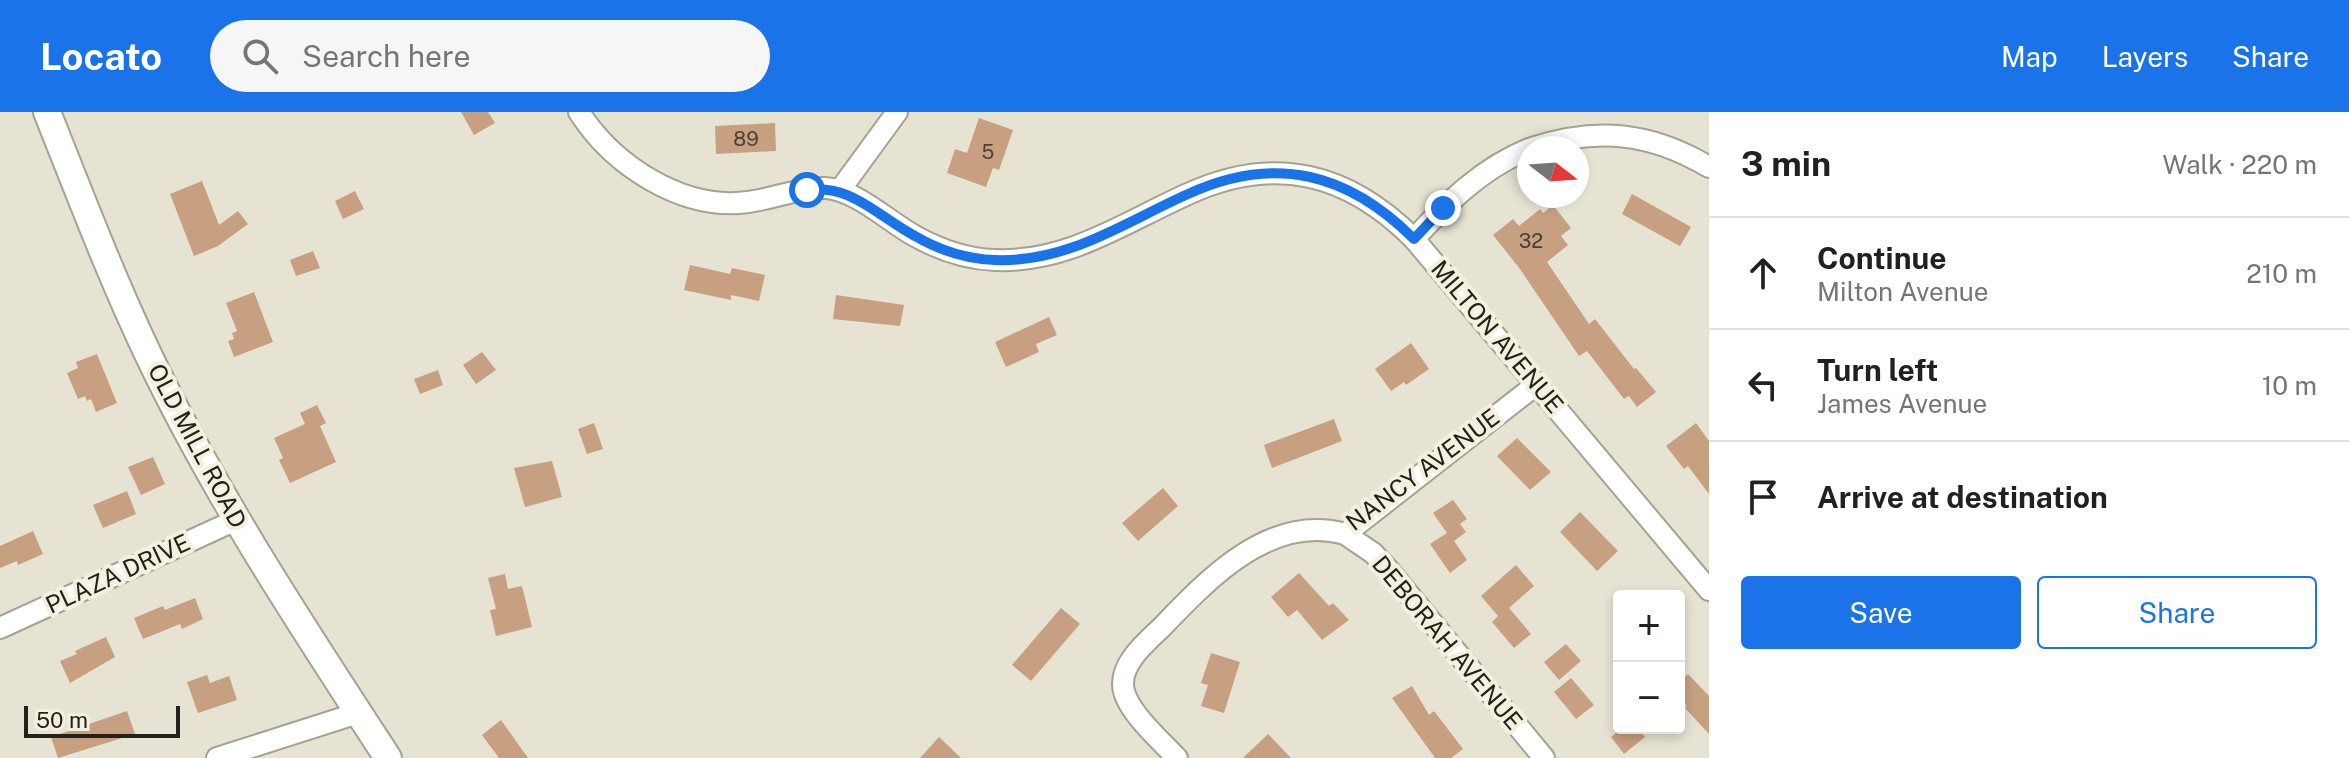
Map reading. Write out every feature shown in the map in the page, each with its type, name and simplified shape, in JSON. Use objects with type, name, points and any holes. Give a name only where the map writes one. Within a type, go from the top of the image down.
[{"type":"street","name":"OLD MILL ROAD","points":[[47,112],[92,226],[147,351],[236,520],[388,758]]},
{"type":"street","points":[[579,112],[596,135],[630,166],[693,197],[744,203],[815,189],[840,190],[897,112]]},
{"type":"street","points":[[1589,137],[1613,134],[1656,141],[1709,167]]},
{"type":"street","points":[[1414,239],[1471,183],[1493,166],[1517,154]]},
{"type":"street","name":"MILTON AVENUE","points":[[840,190],[915,237],[969,258],[994,260],[1035,259],[1055,254],[1112,232],[1190,193],[1224,181],[1273,173],[1302,174],[1331,181],[1365,199],[1395,220],[1414,239],[1709,590]]},
{"type":"street","name":"NANCY AVENUE","points":[[1177,758],[1135,711],[1124,693],[1122,681],[1131,661],[1143,646],[1226,564],[1251,549],[1292,534],[1321,530],[1345,534],[1537,384]]},
{"type":"street","name":"PLAZA DRIVE","points":[[0,628],[236,520]]},
{"type":"street","name":"DEBORAH AVENUE","points":[[1345,534],[1366,547],[1387,568],[1544,758]]},
{"type":"street","points":[[217,758],[358,713]]},
{"type":"building","points":[[461,112],[488,112],[495,123],[474,135]]},
{"type":"building","points":[[979,118],[1013,130],[999,170],[993,168],[986,187],[947,173],[955,149],[967,153]]},
{"type":"building","points":[[775,123],[776,151],[716,154],[715,126]]},
{"type":"building","points":[[202,181],[219,225],[238,211],[248,224],[218,246],[194,256],[170,194]]},
{"type":"building","points":[[355,191],[364,209],[343,219],[335,201]]},
{"type":"building","points":[[1632,194],[1691,227],[1680,246],[1622,214]]},
{"type":"building","points":[[1555,208],[1571,228],[1561,236],[1568,245],[1547,262],[1589,324],[1595,319],[1656,392],[1637,407],[1629,396],[1624,399],[1587,351],[1579,356],[1493,235],[1513,219],[1519,226],[1540,209],[1543,213]]},
{"type":"building","points":[[313,251],[320,268],[296,276],[290,260]]},
{"type":"building","points":[[690,265],[730,274],[732,268],[765,275],[759,301],[731,295],[731,300],[684,290]]},
{"type":"building","points":[[254,292],[273,342],[234,357],[228,341],[234,339],[232,333],[237,331],[226,303]]},
{"type":"building","points":[[836,295],[904,305],[900,326],[833,319]]},
{"type":"building","points":[[1049,317],[1057,335],[1036,344],[1039,352],[1006,367],[995,342]]},
{"type":"building","points":[[1411,343],[1429,369],[1391,391],[1375,369]]},
{"type":"building","points":[[482,352],[496,370],[476,384],[463,365]]},
{"type":"building","points":[[97,354],[117,403],[96,412],[91,399],[87,401],[85,396],[78,399],[67,373],[78,368],[76,362]]},
{"type":"building","points":[[438,370],[443,385],[420,394],[414,379]]},
{"type":"building","points":[[317,405],[326,423],[320,426],[336,462],[290,483],[279,460],[283,458],[274,438],[305,424],[300,413]]},
{"type":"building","points":[[1334,419],[1342,441],[1272,468],[1264,445]]},
{"type":"building","points":[[594,423],[603,449],[587,454],[578,429]]},
{"type":"building","points":[[1696,423],[1709,441],[1709,494],[1688,466],[1684,469],[1666,446]]},
{"type":"building","points":[[1517,438],[1551,472],[1530,490],[1497,456]]},
{"type":"building","points":[[153,457],[165,484],[141,495],[128,467]]},
{"type":"building","points":[[552,461],[562,497],[525,507],[514,468]]},
{"type":"building","points":[[1163,488],[1178,506],[1138,541],[1122,523]]},
{"type":"building","points":[[127,491],[136,514],[103,528],[93,505]]},
{"type":"building","points":[[1453,500],[1467,519],[1460,524],[1466,532],[1454,541],[1467,560],[1450,573],[1430,544],[1447,533],[1433,513]]},
{"type":"building","points":[[1580,512],[1618,551],[1597,571],[1560,532]]},
{"type":"building","points":[[33,531],[43,554],[18,565],[17,561],[0,568],[0,546]]},
{"type":"building","points":[[1516,565],[1534,586],[1509,608],[1531,634],[1514,648],[1492,622],[1498,616],[1481,596]]},
{"type":"building","points":[[1299,573],[1329,606],[1333,603],[1349,620],[1322,640],[1297,610],[1288,617],[1271,597]]},
{"type":"building","points":[[505,574],[508,589],[522,586],[532,627],[496,636],[490,610],[496,609],[488,578]]},
{"type":"building","points":[[195,598],[203,619],[182,629],[180,624],[143,639],[134,618]]},
{"type":"building","points":[[1061,608],[1080,624],[1031,681],[1012,665]]},
{"type":"building","points":[[106,637],[115,657],[70,683],[60,661]]},
{"type":"building","points":[[1566,644],[1581,661],[1559,680],[1544,662]]},
{"type":"building","points":[[1211,653],[1240,662],[1224,713],[1201,706],[1208,685],[1201,683]]},
{"type":"building","points":[[1688,674],[1709,696],[1709,734],[1685,708],[1685,677]]},
{"type":"building","points":[[207,675],[210,683],[229,676],[237,700],[198,713],[187,682]]},
{"type":"building","points":[[1571,678],[1594,705],[1576,719],[1554,692]]},
{"type":"building","points":[[1412,686],[1429,715],[1434,711],[1463,749],[1451,758],[1435,758],[1392,698]]},
{"type":"building","points":[[127,711],[135,734],[58,758],[51,737]]},
{"type":"building","points":[[501,720],[528,758],[499,758],[482,735]]},
{"type":"building","points":[[1268,734],[1291,758],[1243,758]]},
{"type":"building","points":[[1615,734],[1643,734],[1645,737],[1624,754],[1611,737]]},
{"type":"building","points":[[939,737],[961,758],[920,758]]},
{"type":"route","points":[[807,190],[840,190],[915,237],[969,258],[994,260],[1035,259],[1055,254],[1112,232],[1190,193],[1224,181],[1273,173],[1302,174],[1331,181],[1365,199],[1395,220],[1414,239],[1443,208]]}]
